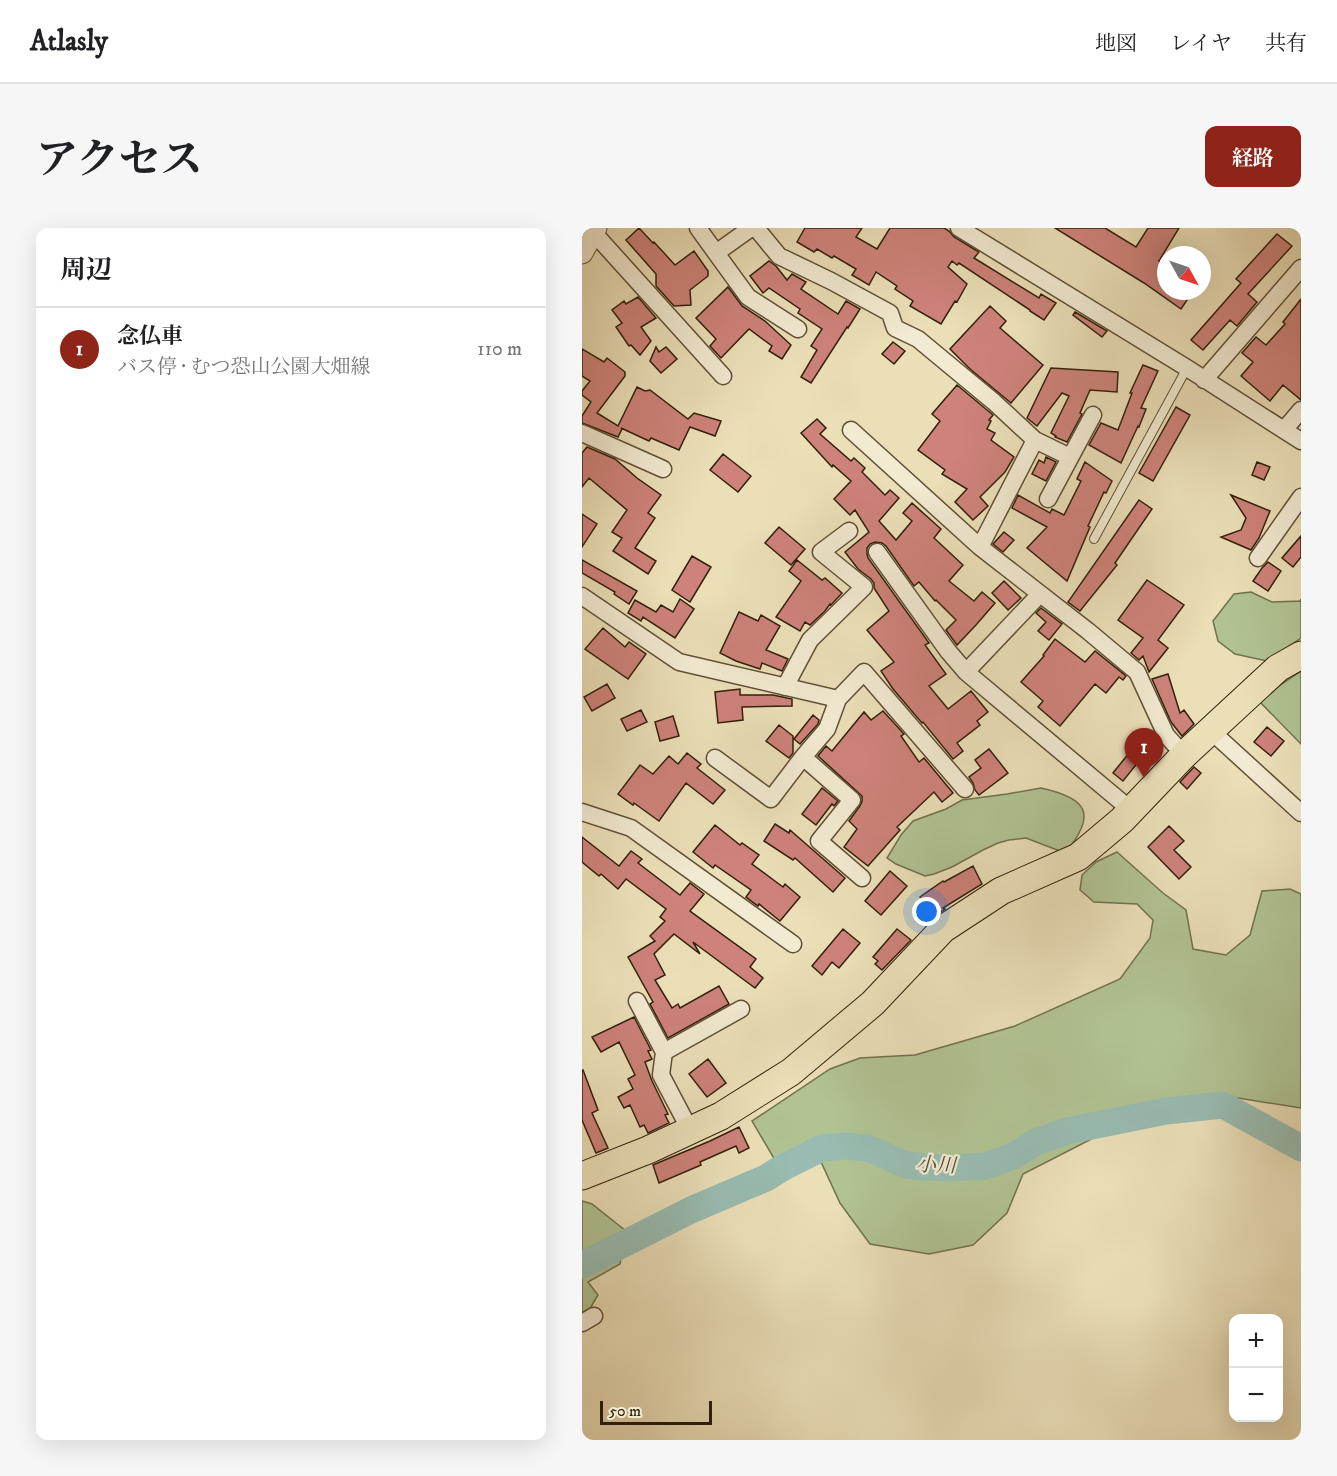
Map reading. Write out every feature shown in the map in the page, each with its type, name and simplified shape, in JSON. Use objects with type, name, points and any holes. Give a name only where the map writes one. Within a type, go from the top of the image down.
[{"type":"main road","points":[[582,1176],[648,1150],[721,1116],[792,1072],[873,1003],[943,929],[1001,891],[1077,857],[1122,820],[1184,755],[1278,668],[1301,655]]},
{"type":"street","points":[[698,228],[748,297],[798,329]]},
{"type":"street","points":[[716,253],[753,228],[779,255],[831,280],[890,313],[895,328],[918,339],[994,402],[1035,440],[1070,457]]},
{"type":"street","points":[[959,228],[1301,441]]},
{"type":"street","points":[[588,237],[723,376]]},
{"type":"street","points":[[1204,380],[1301,268]]},
{"type":"street","points":[[1284,430],[1301,410]]},
{"type":"street","points":[[1048,500],[1093,415]]},
{"type":"street","points":[[851,430],[980,547],[1137,672],[1166,735],[1184,755]]},
{"type":"street","points":[[582,433],[663,469]]},
{"type":"street","points":[[980,547],[1035,440]]},
{"type":"street","points":[[1258,558],[1301,497]]},
{"type":"street","points":[[785,687],[810,640],[864,587],[821,552],[849,531]]},
{"type":"street","points":[[877,552],[948,651],[966,672],[1131,810]]},
{"type":"street","points":[[966,672],[1040,594]]},
{"type":"street","points":[[582,596],[679,662],[838,699]]},
{"type":"street","points":[[715,758],[771,799],[827,729],[838,699],[864,672],[965,789]]},
{"type":"street","points":[[1210,730],[1301,813]]},
{"type":"street","points":[[803,757],[852,800],[819,841],[862,878]]},
{"type":"street","points":[[582,812],[631,828],[793,944]]},
{"type":"street","points":[[637,1000],[664,1052],[661,1076],[690,1130]]},
{"type":"street","points":[[664,1052],[741,1009]]},
{"type":"lane","points":[[1094,539],[1187,368]]},
{"type":"green space","points":[[1251,592],[1272,602],[1300,601],[1301,599],[1301,638],[1267,661],[1235,654],[1218,641],[1213,621],[1234,594]]},
{"type":"green space","points":[[1301,671],[1301,744],[1258,700]]},
{"type":"green space","points":[[1041,788],[1069,797],[1083,810],[1082,828],[1065,853],[1026,838],[1009,840],[983,850],[952,867],[925,876],[887,858],[913,821],[946,809],[962,800]]},
{"type":"green space","points":[[1117,852],[1186,910],[1193,949],[1226,955],[1250,935],[1262,891],[1290,889],[1301,894],[1301,1108],[1213,1094],[1146,1111],[1023,1174],[1007,1213],[973,1245],[929,1254],[870,1244],[840,1203],[821,1162],[782,1172],[752,1121],[830,1069],[860,1058],[915,1055],[1015,1026],[1120,979],[1150,938],[1153,920],[1137,904],[1094,902],[1080,890],[1082,875],[1096,862]]},
{"type":"green space","points":[[582,1201],[592,1204],[626,1231],[620,1264],[588,1282],[598,1295],[591,1307],[582,1313]]},
{"type":"building","points":[[639,228],[675,265],[694,251],[708,271],[708,276],[690,290],[691,305],[674,306],[656,286],[656,274],[626,240]]},
{"type":"building","points":[[805,228],[862,228],[856,237],[877,249],[890,228],[944,228],[979,252],[974,258],[1039,298],[1041,294],[1056,303],[1044,320],[959,263],[957,265],[952,261],[948,267],[967,284],[941,324],[910,306],[913,301],[895,289],[897,286],[876,272],[869,285],[852,275],[856,269],[834,256],[832,258],[817,249],[814,252],[797,242]]},
{"type":"building","points":[[1055,228],[1105,228],[1136,247],[1148,228],[1179,228],[1168,246],[1157,246],[1157,292]]},
{"type":"building","points":[[1277,234],[1292,246],[1248,294],[1257,302],[1237,326],[1230,320],[1203,350],[1191,340],[1241,283],[1236,279]]},
{"type":"building","points":[[769,261],[787,280],[792,274],[806,282],[801,289],[838,314],[846,301],[860,309],[811,383],[801,377],[817,350],[811,346],[822,329],[798,313],[800,309],[769,288],[763,293],[750,276]]},
{"type":"building","points":[[728,287],[742,306],[765,321],[791,345],[782,359],[769,351],[772,346],[749,329],[721,358],[710,346],[716,339],[696,318]]},
{"type":"building","points":[[638,297],[656,318],[641,327],[651,341],[640,355],[631,345],[629,346],[616,327],[622,323],[612,310],[624,301],[626,304]]},
{"type":"building","points":[[1301,299],[1301,400],[1283,385],[1270,401],[1241,376],[1253,362],[1242,353],[1256,337],[1266,345],[1285,324],[1283,322]]},
{"type":"building","points":[[1168,300],[1187,300],[1181,309]]},
{"type":"building","points":[[990,306],[1006,321],[1000,328],[1043,365],[1011,403],[950,349]]},
{"type":"building","points":[[1075,312],[1107,331],[1102,337],[1073,315]]},
{"type":"building","points":[[893,342],[905,351],[894,364],[882,354]]},
{"type":"building","points":[[656,347],[659,352],[666,347],[677,359],[661,373],[650,361]]},
{"type":"building","points":[[582,349],[604,362],[607,358],[625,372],[625,376],[597,413],[618,426],[637,387],[645,391],[650,390],[688,419],[694,413],[721,421],[715,436],[690,427],[679,450],[651,438],[649,441],[621,428],[618,437],[582,423],[582,416],[591,402],[582,395],[582,391],[590,381],[582,376]]},
{"type":"building","points":[[1143,365],[1158,371],[1141,408],[1146,409],[1139,427],[1121,463],[1089,445],[1101,423],[1118,430],[1132,393],[1130,393]]},
{"type":"building","points":[[1051,368],[1118,372],[1117,392],[1090,390],[1080,413],[1082,414],[1067,442],[1051,433],[1069,396],[1062,393],[1037,426],[1027,418]]},
{"type":"building","points":[[957,385],[993,415],[987,429],[995,433],[991,440],[1014,457],[1005,472],[980,497],[988,506],[973,520],[955,502],[967,489],[942,474],[945,470],[918,450],[940,421],[932,414]]},
{"type":"building","points":[[1176,407],[1190,415],[1153,481],[1139,473]]},
{"type":"building","points":[[817,419],[826,428],[820,434],[851,461],[854,458],[865,468],[862,472],[885,495],[890,490],[899,498],[879,521],[896,540],[912,521],[903,513],[912,503],[941,529],[934,538],[963,565],[949,581],[974,601],[982,592],[995,603],[957,645],[946,630],[956,620],[919,582],[914,586],[886,546],[875,542],[867,548],[868,558],[929,643],[925,645],[946,674],[929,686],[948,709],[971,691],[988,712],[977,721],[980,725],[957,743],[963,751],[953,759],[893,689],[881,671],[894,662],[867,630],[889,611],[874,588],[874,583],[858,569],[845,552],[869,532],[855,510],[850,515],[834,499],[851,481],[833,465],[832,467],[801,433]]},
{"type":"building","points":[[587,447],[615,459],[661,495],[648,513],[655,518],[635,548],[656,561],[648,574],[613,551],[622,538],[612,532],[627,510],[589,478],[582,487],[582,453]]},
{"type":"building","points":[[723,454],[751,476],[738,492],[710,470]]},
{"type":"building","points":[[1046,457],[1056,462],[1046,481],[1032,474],[1039,460],[1044,463]]},
{"type":"building","points":[[1085,462],[1112,481],[1106,493],[1104,492],[1088,526],[1090,527],[1067,581],[1027,548],[1047,527],[1012,508],[1018,495],[1050,513],[1052,509],[1064,515],[1081,481],[1077,479]]},
{"type":"building","points":[[1257,462],[1270,467],[1264,480],[1252,475]]},
{"type":"building","points":[[1231,495],[1270,511],[1259,538],[1251,550],[1221,537],[1241,530],[1246,518]]},
{"type":"building","points":[[1139,500],[1152,509],[1115,563],[1117,565],[1080,611],[1068,602]]},
{"type":"building","points":[[582,514],[597,524],[582,547]]},
{"type":"building","points":[[779,527],[805,549],[791,565],[765,543]]},
{"type":"building","points":[[1004,532],[1014,540],[1003,552],[993,544]]},
{"type":"building","points":[[1301,536],[1301,557],[1293,567],[1282,558]]},
{"type":"building","points":[[692,556],[711,567],[690,602],[672,590]]},
{"type":"building","points":[[582,560],[637,591],[629,604],[614,594],[615,592],[582,573]]},
{"type":"building","points":[[797,560],[822,580],[825,578],[842,593],[810,625],[805,622],[800,631],[776,617],[801,581],[789,571]]},
{"type":"building","points":[[1268,562],[1281,571],[1268,591],[1253,581]]},
{"type":"building","points":[[1147,580],[1184,605],[1158,640],[1168,648],[1149,672],[1143,656],[1139,660],[1131,653],[1143,638],[1118,620]]},
{"type":"building","points":[[1004,581],[1021,598],[1008,610],[992,593]]},
{"type":"building","points":[[680,599],[694,609],[675,638],[643,617],[641,621],[628,613],[635,600],[656,612],[661,605],[673,612]]},
{"type":"building","points":[[1041,608],[1062,624],[1049,640],[1038,631],[1046,622],[1036,613]]},
{"type":"building","points":[[739,612],[758,621],[761,615],[780,626],[766,650],[788,659],[782,671],[762,663],[760,669],[720,653]]},
{"type":"building","points":[[603,628],[625,647],[629,642],[646,654],[628,679],[585,649]]},
{"type":"building","points":[[1055,639],[1085,662],[1095,651],[1126,676],[1123,680],[1119,677],[1106,693],[1095,684],[1060,726],[1038,707],[1043,701],[1021,682],[1044,656]]},
{"type":"building","points":[[1168,674],[1180,713],[1184,710],[1194,724],[1182,736],[1171,722],[1152,679]]},
{"type":"building","points":[[607,684],[615,698],[592,711],[584,697]]},
{"type":"building","points":[[740,689],[740,695],[773,695],[792,699],[792,706],[742,707],[743,720],[718,723],[715,692]]},
{"type":"building","points":[[641,710],[647,722],[627,731],[621,719]]},
{"type":"building","points":[[883,711],[904,734],[901,736],[919,762],[924,758],[953,793],[942,802],[934,792],[897,827],[900,830],[868,866],[844,847],[857,829],[849,821],[860,806],[862,796],[818,756],[826,746],[832,751],[864,712],[871,720]]},
{"type":"building","points":[[813,715],[819,720],[818,724],[800,744],[794,739]]},
{"type":"building","points":[[673,716],[679,736],[660,741],[655,722]]},
{"type":"building","points":[[779,725],[793,736],[793,753],[789,758],[766,741]]},
{"type":"building","points":[[1267,727],[1284,741],[1271,756],[1254,742]]},
{"type":"building","points":[[989,749],[1008,773],[979,795],[969,777],[981,768],[975,760]]},
{"type":"building","points":[[687,753],[701,764],[697,768],[725,790],[713,804],[686,783],[659,821],[618,794],[640,765],[653,774],[669,756],[678,764]]},
{"type":"building","points":[[1129,753],[1139,761],[1123,781],[1113,773]]},
{"type":"building","points":[[1194,767],[1201,773],[1187,789],[1180,782]]},
{"type":"building","points":[[822,788],[838,801],[834,806],[832,804],[816,825],[802,814]]},
{"type":"building","points":[[775,824],[789,833],[790,830],[845,878],[833,892],[795,858],[793,860],[764,841]]},
{"type":"building","points":[[715,825],[740,845],[742,843],[759,855],[752,864],[783,887],[785,884],[800,897],[780,921],[746,897],[751,890],[715,865],[713,868],[693,852]]},
{"type":"building","points":[[1169,826],[1184,841],[1174,850],[1191,867],[1179,879],[1148,847]]},
{"type":"building","points":[[582,837],[619,866],[631,851],[642,859],[638,863],[680,895],[690,883],[704,894],[690,911],[756,959],[750,967],[763,978],[755,988],[693,942],[700,954],[674,934],[654,954],[665,975],[655,980],[672,1008],[678,1004],[680,1008],[719,986],[729,1004],[668,1038],[650,1004],[653,1002],[628,957],[655,941],[650,936],[665,921],[660,917],[666,909],[626,879],[618,889],[601,874],[599,876],[582,862]]},
{"type":"building","points":[[973,866],[982,884],[943,908],[945,909],[933,917],[920,897],[943,881]]},
{"type":"building","points":[[890,871],[907,886],[881,915],[865,901]]},
{"type":"building","points":[[843,929],[860,943],[839,968],[832,962],[822,975],[812,966]]},
{"type":"building","points":[[897,929],[911,940],[882,970],[875,964],[878,961],[873,957]]},
{"type":"building","points":[[634,1017],[651,1050],[648,1051],[652,1059],[645,1062],[668,1114],[665,1115],[669,1123],[648,1133],[644,1125],[640,1127],[630,1105],[624,1108],[618,1097],[633,1089],[628,1079],[635,1075],[619,1042],[601,1052],[592,1037]]},
{"type":"building","points":[[708,1059],[726,1083],[707,1097],[689,1074]]},
{"type":"building","points":[[582,1070],[598,1110],[592,1113],[608,1148],[596,1153],[582,1120]]},
{"type":"building","points":[[739,1127],[749,1148],[739,1153],[736,1146],[700,1162],[701,1165],[659,1183],[653,1165]]},
{"type":"waterway","name":"小川","points":[[582,1265],[691,1210],[766,1178],[822,1148],[846,1146],[868,1148],[906,1165],[950,1168],[985,1166],[1013,1156],[1036,1142],[1067,1131],[1166,1111],[1223,1105],[1301,1148]]},
{"type":"place","name":"念仏車","points":[[1144,778]]}]
